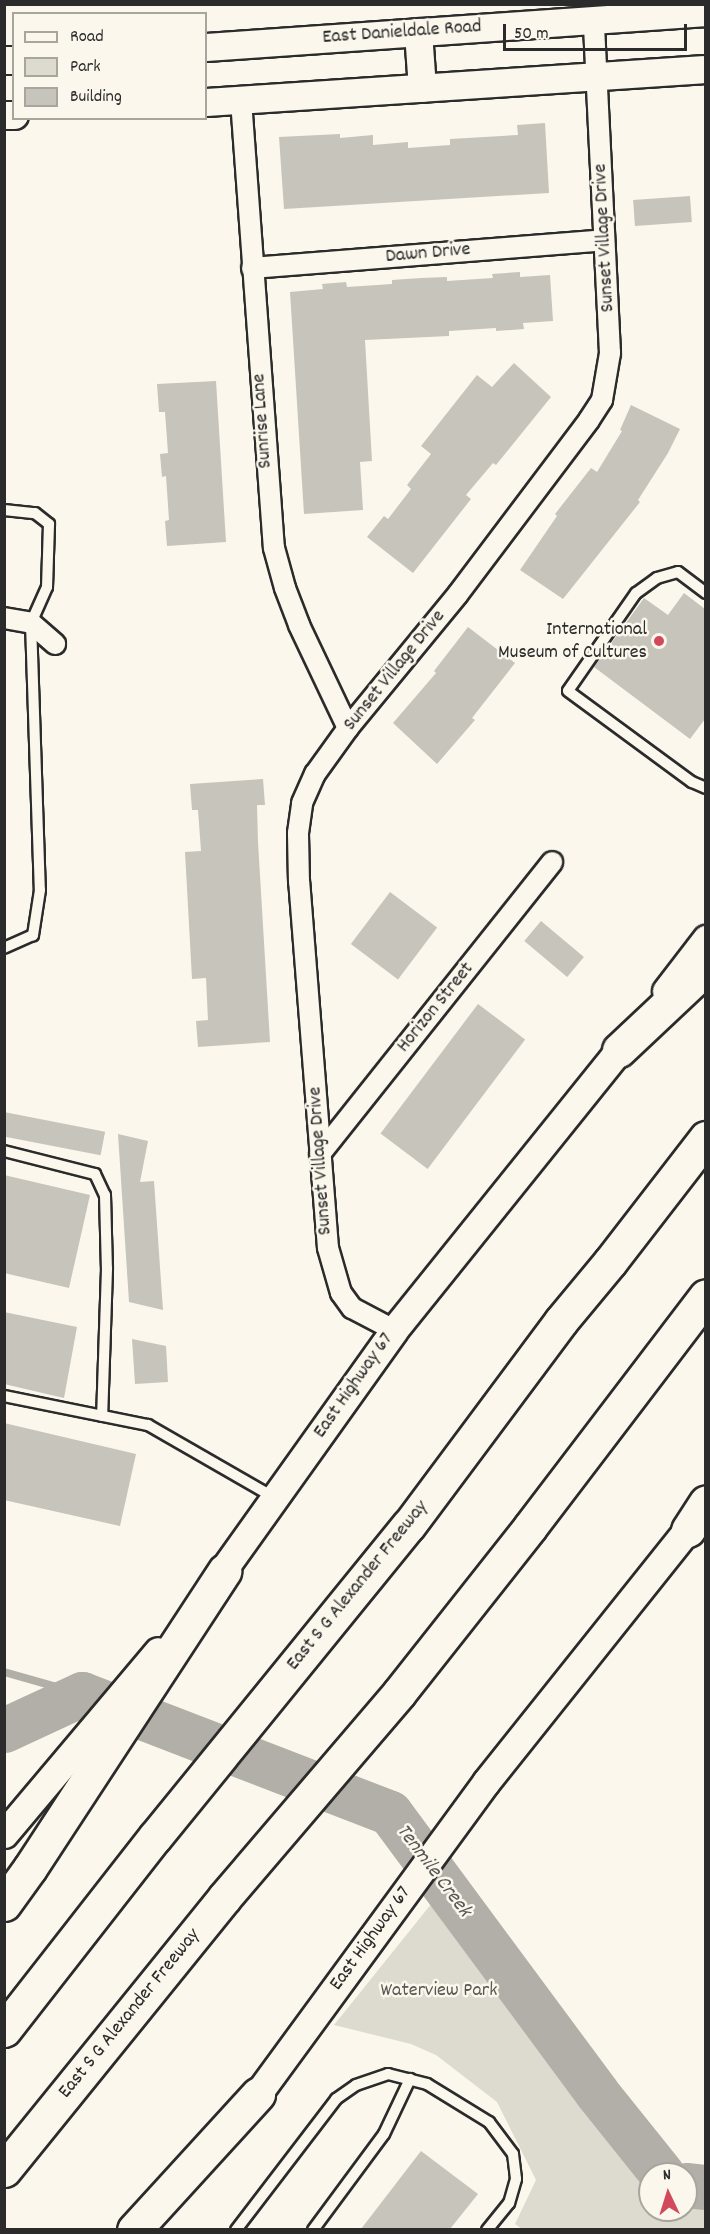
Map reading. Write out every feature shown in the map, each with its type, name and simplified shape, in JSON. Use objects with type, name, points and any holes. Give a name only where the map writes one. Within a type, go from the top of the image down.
[{"type":"highway","points":[[619,1050],[705,968]]},
{"type":"highway","name":"East S G Alexander Freeway","points":[[4,2030],[155,1837],[409,1525],[561,1321],[610,1262],[705,1138]]},
{"type":"highway","name":"East S G Alexander Freeway","points":[[4,2170],[224,1898],[399,1693],[530,1527],[705,1296]]},
{"type":"highway","points":[[697,1519],[705,1502]]},
{"type":"highway","points":[[4,1904],[30,1869],[224,1571]]},
{"type":"highway","points":[[134,2229],[258,2094]]},
{"type":"main road","name":"East Danieldale Road","points":[[207,46],[705,12]]},
{"type":"main road","points":[[418,32],[422,88]]},
{"type":"main road","points":[[207,102],[705,69]]},
{"type":"main road","name":"East Highway 67","points":[[4,1834],[224,1571],[394,1330],[705,939]]},
{"type":"main road","name":"East Highway 67","points":[[148,2229],[258,2094],[486,1782],[697,1519]]},
{"type":"street","name":"Sunset Village Drive","points":[[394,1330],[352,1308],[341,1293],[328,1248],[299,882],[298,832],[302,803],[315,774],[348,728],[458,594],[602,400],[610,353],[594,20]]},
{"type":"street","name":"Sunrise Lane","points":[[241,100],[274,548],[285,588],[299,625],[348,728]]},
{"type":"street","name":"Dawn Drive","points":[[252,268],[604,240]]},
{"type":"street","points":[[4,618],[31,623],[55,644]]},
{"type":"street","name":"Horizon Street","points":[[320,1154],[552,862]]},
{"type":"lane","points":[[4,510],[35,513],[49,524],[47,587],[31,623],[39,890],[33,936],[4,948]]},
{"type":"lane","points":[[705,593],[678,572],[657,578],[636,593],[568,691],[692,782],[705,788]]},
{"type":"lane","points":[[4,1151],[95,1174],[105,1195],[107,1269],[102,1416]]},
{"type":"lane","points":[[4,1396],[148,1425],[275,1498]]},
{"type":"lane","points":[[236,2229],[336,2099],[356,2085],[388,2074],[427,2084],[489,2122],[513,2154],[516,2179],[509,2203],[487,2229]]},
{"type":"lane","points":[[313,2229],[384,2134],[410,2079]]},
{"type":"green space","name":"Waterview Park","points":[[440,1893],[647,2162],[638,2162],[638,2222],[698,2222],[698,2193],[705,2194],[705,2229],[522,2229],[515,2224],[536,2180],[497,2102],[436,2055],[411,2044],[334,2025]]},
{"type":"building","points":[[545,123],[549,193],[284,209],[279,137],[340,134],[340,138],[373,135],[373,145],[408,142],[408,148],[450,145],[450,139],[518,135],[517,125]]},
{"type":"building","points":[[690,196],[692,222],[635,226],[633,200]]},
{"type":"building","points":[[520,272],[520,277],[550,275],[553,321],[523,323],[524,329],[449,331],[449,336],[365,340],[372,461],[360,462],[363,510],[304,514],[290,292],[323,289],[322,284],[346,282],[347,287],[392,284],[392,280],[447,277],[447,281],[493,278],[492,274]]},
{"type":"building","points":[[514,363],[551,397],[496,465],[493,463],[466,495],[471,499],[413,573],[367,537],[384,516],[388,519],[411,489],[407,485],[431,454],[421,446],[477,375],[492,387]]},
{"type":"building","points":[[216,381],[226,542],[167,546],[165,521],[169,520],[166,476],[162,477],[160,454],[168,453],[165,412],[159,412],[157,384]]},
{"type":"building","points":[[631,405],[680,429],[668,453],[638,500],[640,502],[563,599],[520,570],[557,516],[555,514],[591,468],[597,472],[622,431],[620,430]]},
{"type":"building","name":"International Museum of Cultures","points":[[684,593],[705,609],[705,719],[690,739],[594,667],[644,598],[668,615]]},
{"type":"building","points":[[468,627],[515,663],[472,718],[475,720],[437,764],[393,723],[436,673],[434,671]]},
{"type":"building","points":[[263,779],[265,805],[257,805],[270,1042],[198,1047],[196,1021],[208,1020],[206,978],[192,979],[185,852],[201,851],[198,810],[192,810],[190,784]]},
{"type":"building","points":[[390,892],[437,928],[398,979],[351,944]]},
{"type":"building","points":[[541,921],[584,957],[567,977],[524,941]]},
{"type":"building","points":[[478,1004],[525,1040],[428,1169],[381,1133]]},
{"type":"building","points":[[4,1112],[105,1132],[101,1155],[4,1136]]},
{"type":"building","points":[[118,1134],[148,1141],[140,1182],[154,1181],[163,1310],[129,1302]]},
{"type":"building","points":[[4,1175],[90,1195],[69,1288],[4,1273]]},
{"type":"building","points":[[4,1312],[77,1327],[64,1398],[4,1384]]},
{"type":"building","points":[[132,1339],[166,1346],[168,1382],[135,1384]]},
{"type":"building","points":[[4,1423],[136,1454],[120,1526],[4,1500]]},
{"type":"building","points":[[421,2151],[478,2194],[450,2229],[361,2229]]},
{"type":"waterway","points":[[4,1672],[82,1694]]},
{"type":"waterway","name":"Tenmile Creek","points":[[4,1730],[82,1694],[390,1813],[597,2093],[652,2162]]},
{"type":"waterway","name":"Tenmile Creek","points":[[698,2186],[706,2187]]},
{"type":"place","name":"International Museum of Cultures","points":[[659,641]]}]
